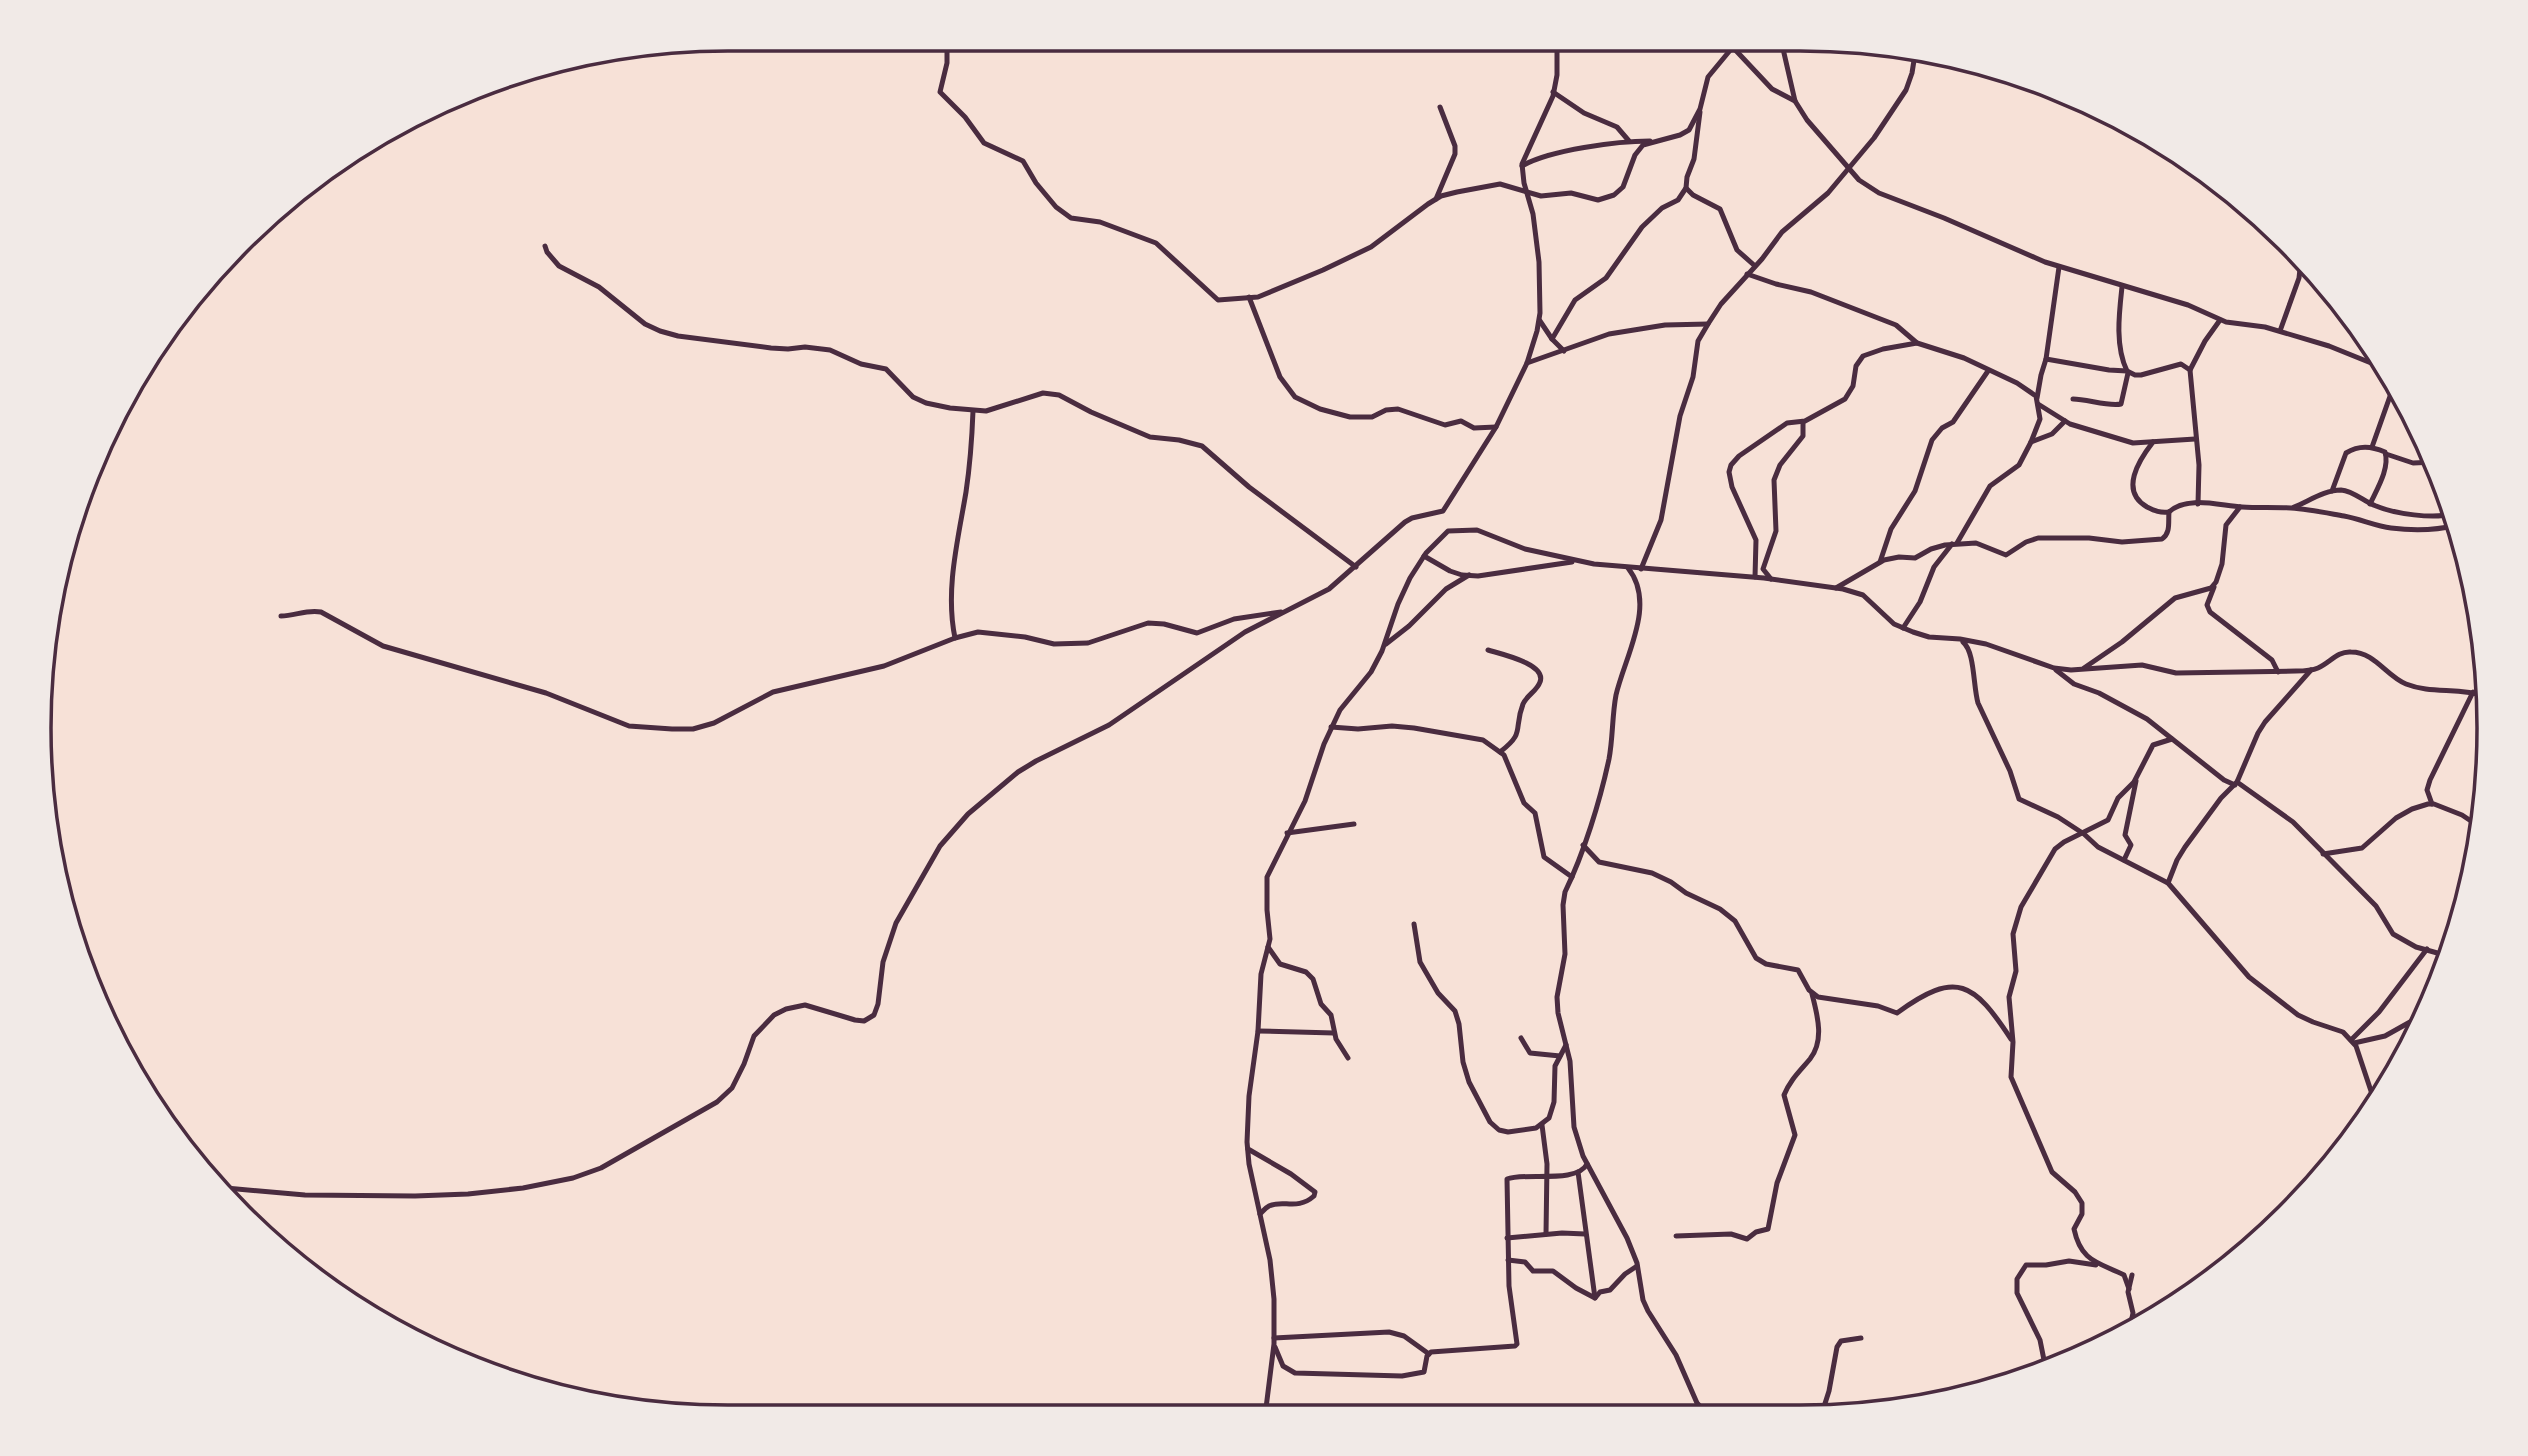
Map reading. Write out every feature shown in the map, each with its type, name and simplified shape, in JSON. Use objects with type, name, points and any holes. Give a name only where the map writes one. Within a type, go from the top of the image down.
[{"type":"street","points":[[947,51],[940,92],[942,97],[965,117],[984,143],[1023,161],[1036,183],[1056,207],[1071,218],[1100,222],[1118,231],[1156,243],[1201,282],[1216,300],[1269,293],[1359,253],[1436,200],[1457,192],[1508,185],[1541,196],[1571,193],[1598,200],[1605,198],[1619,191],[1635,155],[1643,145],[1681,135],[1689,130],[1700,109]]},
{"type":"street","points":[[232,1188],[305,1195],[468,1194],[548,1184],[601,1168],[717,1102],[732,1088],[754,1036],[774,1015],[786,1009],[806,1005],[855,1020],[864,1021],[874,1015],[878,1004],[883,962],[896,923],[940,846],[968,814],[1035,761],[1109,725],[1245,632],[1329,589],[1405,522],[1443,511],[1496,427],[1527,363],[1537,331],[1539,262],[1533,214],[1522,166],[1527,149],[1549,106],[1557,51]]},
{"type":"street","points":[[1552,339],[1575,300],[1606,278],[1642,228],[1662,208],[1678,200],[1686,188],[1694,159],[1700,109],[1708,77],[1730,51]]},
{"type":"street","points":[[1735,51],[1772,89],[1795,101]]},
{"type":"street","points":[[1784,51],[1795,101],[1814,131],[1858,180],[1880,193],[2059,267],[2188,305],[2231,324],[2252,324],[2280,331],[2370,362]]},
{"type":"street","points":[[1641,569],[1661,520],[1681,416],[1693,377],[1698,341],[1707,324],[1782,232],[1849,170],[1906,90],[1914,61]]},
{"type":"street","points":[[1553,92],[1584,113],[1615,126],[1629,141]]},
{"type":"street","points":[[1436,200],[1455,155],[1455,146],[1440,107]]},
{"type":"street","points":[[1522,166],[1548,156],[1629,141],[1653,141]]},
{"type":"street","points":[[1686,188],[1693,195],[1718,207],[1737,250],[1755,266]]},
{"type":"street","points":[[545,246],[559,265],[599,287],[645,324],[660,331],[678,336],[761,347],[830,350],[861,364],[886,369],[907,393],[926,403],[974,411],[986,411],[1052,392],[1150,436],[1196,444],[1356,567]]},
{"type":"street","points":[[1903,628],[1920,602],[1934,567],[1954,544],[1990,486],[2019,466],[2039,424],[2041,375],[2046,359],[2059,267]]},
{"type":"street","points":[[2280,331],[2300,271]]},
{"type":"street","points":[[1747,274],[1811,292],[1899,326],[1917,343],[1964,358],[2017,383],[2065,421],[2133,443],[2195,439]]},
{"type":"street","points":[[2073,399],[2119,405],[2124,400],[2127,372],[2121,349],[2119,321],[2122,286]]},
{"type":"street","points":[[1249,297],[1280,377],[1295,397],[1320,409],[1350,417],[1372,417],[1386,410],[1398,409],[1445,425],[1461,421],[1474,428],[1496,427]]},
{"type":"street","points":[[1539,317],[1552,339],[1564,351]]},
{"type":"street","points":[[2198,503],[2199,465],[2190,370],[2204,341],[2220,320]]},
{"type":"street","points":[[1527,363],[1609,334],[1634,329],[1707,324]]},
{"type":"street","points":[[1755,577],[1756,540],[1732,487],[1729,469],[1739,456],[1768,435],[1792,421],[1803,422],[1845,400],[1853,386],[1856,366],[1863,356],[1917,343]]},
{"type":"street","points":[[2046,359],[2141,375],[2181,364],[2190,370]]},
{"type":"street","points":[[1880,562],[1891,529],[1915,491],[1932,440],[1942,428],[1952,422],[1988,371]]},
{"type":"street","points":[[2372,447],[2390,395]]},
{"type":"street","points":[[955,638],[951,620],[951,587],[974,411]]},
{"type":"street","points":[[2031,442],[2052,434],[2065,421]]},
{"type":"street","points":[[1771,579],[1763,569],[1776,531],[1774,480],[1780,466],[1803,436],[1803,422]]},
{"type":"street","points":[[2153,442],[2136,469],[2134,491],[2141,503],[2158,512],[2169,512],[2179,506],[2198,503],[2229,504],[2240,507],[2291,508],[2360,519],[2390,528],[2436,530],[2446,527]]},
{"type":"street","points":[[2332,491],[2346,453],[2361,447],[2372,447],[2413,463],[2423,463]]},
{"type":"street","points":[[2370,504],[2385,468],[2386,454]]},
{"type":"street","points":[[2291,508],[2332,491],[2351,492],[2370,504],[2387,510],[2442,514]]},
{"type":"street","points":[[2240,507],[2226,525],[2226,544],[2216,582],[2208,599],[2208,609],[2272,660],[2278,672]]},
{"type":"street","points":[[1836,588],[1880,562],[1899,557],[1915,558],[1931,549],[1954,544],[1976,543],[2006,555],[2038,538],[2089,538],[2122,542],[2162,539],[2169,525],[2169,512]]},
{"type":"street","points":[[1266,1405],[1274,1341],[1270,1260],[1247,1149],[1249,1096],[1258,1031],[1261,974],[1270,933],[1267,877],[1305,801],[1331,727],[1344,702],[1371,672],[1410,578],[1424,556],[1448,531],[1470,528],[1525,549],[1578,561],[1628,568],[1755,577],[1836,588],[1863,595],[1894,624],[1903,628],[1929,637],[1960,639],[1996,647],[2054,668],[2074,684],[2089,688],[2132,710],[2224,780],[2236,784],[2293,822],[2376,906],[2393,934],[2404,941],[2438,953]]},
{"type":"street","points":[[1424,556],[1450,571],[1478,576],[1578,561]]},
{"type":"street","points":[[1628,568],[1638,584],[1637,621],[1616,699],[1609,760],[1595,813],[1565,892],[1565,954],[1557,997],[1558,1013],[1571,1070],[1570,1095],[1574,1127],[1587,1164],[1627,1238],[1648,1311],[1676,1355],[1699,1405]]},
{"type":"street","points":[[1384,645],[1409,626],[1446,589],[1469,575]]},
{"type":"street","points":[[2084,668],[2122,642],[2175,598],[2204,591],[2216,582]]},
{"type":"street","points":[[281,616],[313,610],[321,612],[383,646],[545,693],[629,726],[693,729],[714,723],[773,692],[884,666],[955,638],[978,632],[1025,637],[1055,644],[1088,643],[1148,623],[1164,624],[1197,633],[1234,619],[1284,612]]},
{"type":"street","points":[[1960,639],[1969,648],[1975,692],[2010,771],[2018,797],[2058,817],[2084,834],[2094,845],[2168,883],[2249,977],[2298,1015],[2343,1032],[2353,1042],[2371,1092]]},
{"type":"street","points":[[1488,650],[1532,666],[1538,670],[1541,679],[1522,706],[1517,737],[1500,752]]},
{"type":"street","points":[[2054,668],[2142,666],[2176,673],[2278,672],[2311,670],[2325,665],[2340,653],[2352,652],[2373,659],[2393,677],[2417,688],[2476,693]]},
{"type":"street","points":[[2168,883],[2185,847],[2221,798],[2236,784],[2265,722],[2311,670]]},
{"type":"street","points":[[2432,804],[2427,790],[2430,780],[2473,692]]},
{"type":"street","points":[[1331,727],[1358,729],[1392,726],[1483,740],[1507,760],[1524,803],[1536,816],[1544,857],[1572,877]]},
{"type":"street","points":[[2132,1319],[2129,1289],[2124,1275],[2090,1260],[2081,1247],[2074,1229],[2082,1214],[2081,1203],[2075,1192],[2052,1172],[2011,1077],[2013,1042],[2009,997],[2016,971],[2013,940],[2015,925],[2027,897],[2055,849],[2108,820],[2118,798],[2129,789],[2153,745],[2172,739]]},
{"type":"street","points":[[2124,860],[2131,845],[2125,835],[2137,775]]},
{"type":"street","points":[[2323,853],[2362,848],[2404,814],[2432,804],[2470,821]]},
{"type":"street","points":[[1287,833],[1354,824]]},
{"type":"street","points":[[1583,845],[1599,862],[1652,873],[1726,912],[1735,921],[1756,958],[1766,964],[1798,970],[1812,993],[1819,1027],[1818,1036],[1811,1058],[1796,1072],[1784,1095],[1795,1135],[1777,1183],[1768,1229],[1756,1232],[1749,1238],[1731,1234],[1676,1236]]},
{"type":"street","points":[[1414,924],[1420,962],[1438,993],[1455,1011],[1469,1082],[1490,1122],[1499,1130],[1524,1131],[1542,1125],[1553,1111],[1555,1066],[1566,1045]]},
{"type":"street","points":[[1268,947],[1280,964],[1309,974],[1313,979],[1321,1004],[1331,1015],[1339,1045],[1348,1058]]},
{"type":"street","points":[[2353,1042],[2427,949]]},
{"type":"street","points":[[1812,993],[1830,1000],[1878,1006],[1897,1013],[1926,994],[1949,988],[1966,989],[1976,993],[1991,1008],[2013,1042]]},
{"type":"street","points":[[2353,1042],[2393,1033],[2410,1022]]},
{"type":"street","points":[[1258,1031],[1334,1033]]},
{"type":"street","points":[[1521,1038],[1530,1053],[1560,1056]]},
{"type":"street","points":[[1542,1125],[1548,1177],[1546,1234]]},
{"type":"street","points":[[1247,1149],[1315,1192],[1308,1201],[1292,1205],[1271,1205],[1260,1214]]},
{"type":"street","points":[[1274,1341],[1389,1332],[1404,1336],[1429,1354],[1447,1350],[1516,1346],[1508,1260],[1507,1179],[1578,1172],[1584,1170],[1587,1164]]},
{"type":"street","points":[[1578,1172],[1595,1298]]},
{"type":"street","points":[[1507,1238],[1585,1234]]},
{"type":"street","points":[[1508,1260],[1525,1262],[1532,1271],[1553,1271],[1595,1298]]},
{"type":"street","points":[[2044,1360],[2040,1340],[2017,1293],[2019,1273],[2026,1265],[2044,1266],[2060,1261],[2104,1266]]},
{"type":"street","points":[[1595,1298],[1600,1292],[1610,1290],[1637,1266]]},
{"type":"street","points":[[2129,1289],[2132,1275]]},
{"type":"street","points":[[1825,1404],[1832,1360],[1837,1347],[1841,1341],[1861,1338]]},
{"type":"street","points":[[1274,1341],[1280,1361],[1288,1371],[1325,1375],[1416,1375],[1426,1370],[1429,1354]]}]
